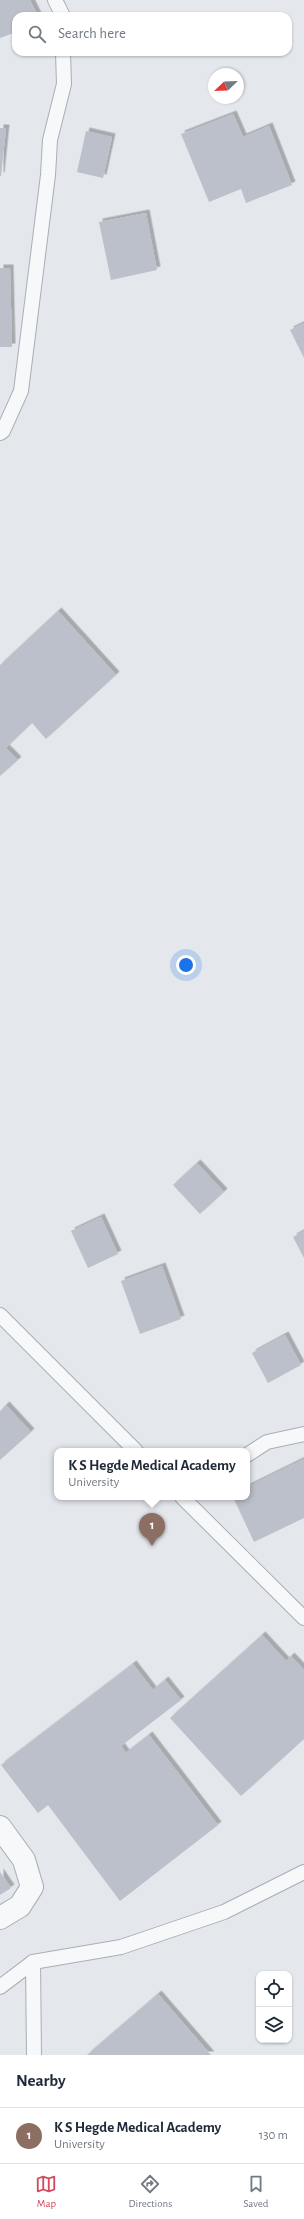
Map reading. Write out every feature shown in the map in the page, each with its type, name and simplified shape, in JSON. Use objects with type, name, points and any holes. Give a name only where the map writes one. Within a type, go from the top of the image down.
[{"type":"street","points":[[0,1827],[24,1860],[32,1887],[20,1906],[0,1918]]},
{"type":"lane","points":[[55,0],[61,12]]},
{"type":"lane","points":[[0,433],[3,431],[21,391],[48,175],[50,140],[64,84],[63,56]]},
{"type":"lane","points":[[0,1315],[133,1448]]},
{"type":"lane","points":[[250,1453],[266,1442],[304,1434]]},
{"type":"lane","points":[[186,1500],[304,1618]]},
{"type":"lane","points":[[0,1987],[34,1962],[122,1947],[224,1912],[304,1872]]},
{"type":"lane","points":[[34,1962],[34,2055]]},
{"type":"building","points":[[0,0],[30,0],[36,12],[12,12],[12,34],[0,38]]},
{"type":"building","points":[[233,114],[243,137],[269,126],[292,185],[246,203],[241,189],[209,202],[181,134]]},
{"type":"building","points":[[0,128],[6,128],[1,176],[0,176]]},
{"type":"building","points":[[86,131],[112,137],[103,178],[77,172]]},
{"type":"building","points":[[146,213],[157,270],[111,280],[99,222]]},
{"type":"building","points":[[0,268],[10,268],[12,347],[0,347]]},
{"type":"building","points":[[304,323],[304,358],[290,330]]},
{"type":"building","points":[[58,611],[116,675],[46,739],[32,723],[6,748],[18,760],[0,776],[0,665]]},
{"type":"building","points":[[197,1163],[224,1192],[200,1214],[173,1185]]},
{"type":"building","points":[[101,1217],[118,1254],[88,1268],[71,1231]]},
{"type":"building","points":[[304,1231],[304,1258],[293,1237]]},
{"type":"building","points":[[162,1266],[181,1319],[140,1334],[121,1281]]},
{"type":"building","points":[[285,1335],[301,1365],[268,1383],[252,1353]]},
{"type":"building","points":[[6,1405],[31,1432],[0,1460],[0,1411]]},
{"type":"building","points":[[304,1459],[304,1518],[254,1542],[234,1500],[250,1500],[250,1486]]},
{"type":"building","points":[[262,1635],[286,1661],[291,1656],[304,1670],[304,1739],[241,1796],[170,1718]]},
{"type":"building","points":[[133,1664],[153,1690],[165,1680],[181,1700],[121,1746],[126,1753],[149,1735],[218,1825],[120,1901],[48,1805],[38,1813],[1,1765]]},
{"type":"building","points":[[0,1872],[11,1888],[0,1895]]},
{"type":"building","points":[[158,1994],[211,2055],[87,2055]]},
{"type":"place","name":"K S Hegde Medical Academy","points":[[152,1546]]}]
